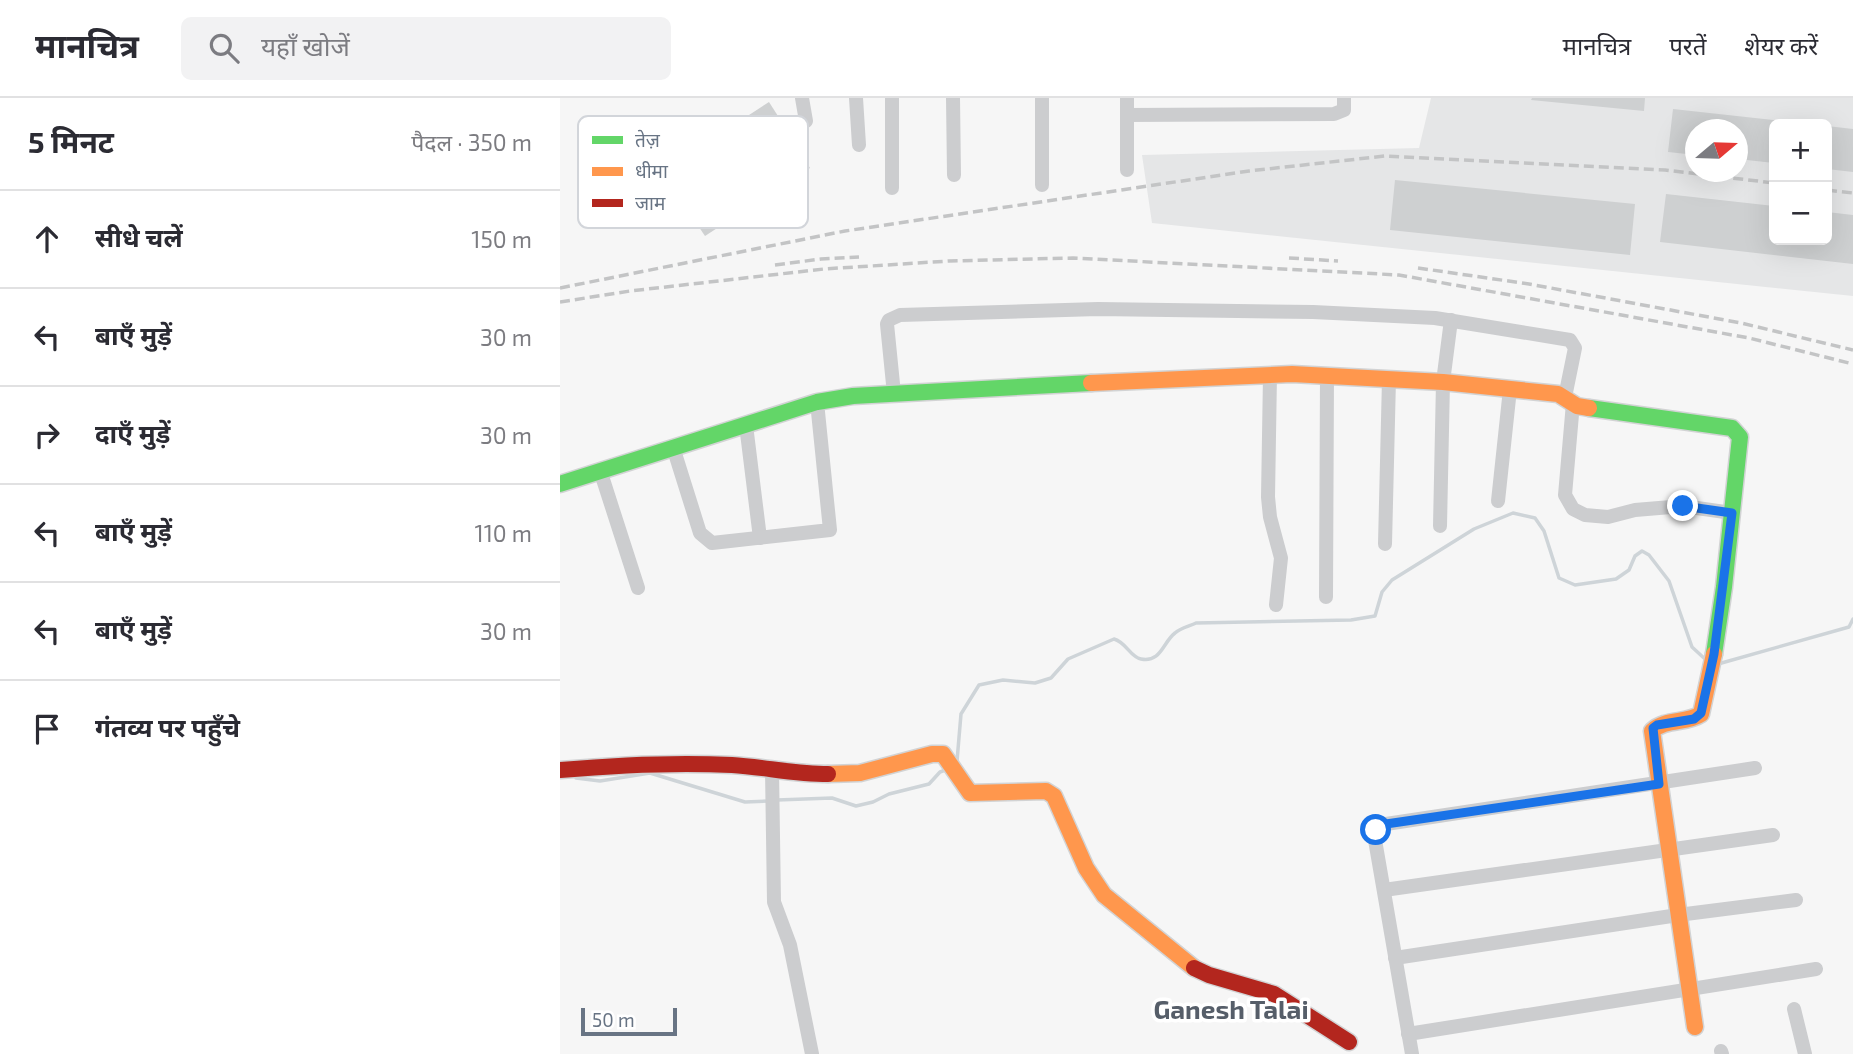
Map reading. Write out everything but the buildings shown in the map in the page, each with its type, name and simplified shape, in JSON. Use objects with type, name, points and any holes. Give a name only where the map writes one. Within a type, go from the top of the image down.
[{"type":"street","points":[[802,98],[805,116]]},
{"type":"street","points":[[856,98],[859,145]]},
{"type":"street","points":[[892,98],[892,188]]},
{"type":"street","points":[[953,98],[954,174]]},
{"type":"street","points":[[1042,98],[1042,185]]},
{"type":"street","points":[[1127,98],[1127,170]]},
{"type":"street","points":[[1127,115],[1334,114],[1344,110],[1344,98]]},
{"type":"street","points":[[894,394],[887,324],[894,317],[908,314],[1220,309],[1451,320],[1570,340],[1575,348],[1569,400],[1565,495],[1573,509],[1585,515],[1608,517],[1635,510],[1683,506],[1732,513]]},
{"type":"street","points":[[1440,526],[1443,382],[1451,320]]},
{"type":"street","points":[[1269,375],[1268,497],[1270,517],[1281,558],[1276,604]]},
{"type":"street","points":[[560,484],[817,402],[894,394],[1269,375],[1327,375],[1510,389],[1569,400],[1577,405],[1732,428],[1740,437],[1732,513],[1714,654],[1699,717],[1653,728],[1695,1027]]},
{"type":"street","points":[[1326,597],[1327,375]]},
{"type":"street","points":[[1385,544],[1389,379]]},
{"type":"street","points":[[1499,501],[1510,389]]},
{"type":"street","points":[[673,447],[704,539],[712,543],[830,530],[817,402]]},
{"type":"street","points":[[746,425],[760,538]]},
{"type":"street","points":[[600,470],[638,588]]},
{"type":"street","points":[[560,769],[631,764],[732,765],[808,774],[860,773],[939,753],[950,762],[965,788],[974,793],[1050,793],[1058,803],[1093,882],[1104,895],[1168,951],[1189,966],[1209,975],[1274,994],[1349,1042]]},
{"type":"street","points":[[1412,1054],[1375,840],[1376,830],[1386,824],[1755,768]]},
{"type":"street","points":[[772,771],[774,902],[790,945],[812,1054]]},
{"type":"street","points":[[1384,890],[1773,835]]},
{"type":"street","points":[[1395,958],[1796,900]]},
{"type":"street","points":[[1409,1034],[1815,969]]},
{"type":"street","points":[[1794,1009],[1805,1054]]},
{"type":"shaded area","points":[[1431,98],[1853,98],[1853,296],[1152,223],[1142,155],[1419,148]]},
{"type":"waterway","points":[[957,761],[961,714],[979,685],[1003,680],[1035,683],[1051,678],[1068,659],[1114,639],[1137,658],[1153,658],[1177,631],[1196,623],[1351,620],[1375,616],[1382,592],[1392,580],[1474,529],[1513,513],[1535,518],[1544,531],[1559,578],[1575,585],[1616,579],[1629,570],[1635,556],[1642,551],[1649,555],[1669,581],[1692,647],[1705,659]]},
{"type":"waterway","points":[[1718,664],[1849,627],[1853,619]]},
{"type":"waterway","points":[[777,800],[832,798],[856,806],[929,784],[940,772],[948,769]]},
{"type":"waterway","points":[[576,778],[600,781],[650,773],[745,802],[769,801]]},
{"type":"railway","points":[[560,288],[845,231],[1249,171],[1385,156],[1665,170],[1769,182]]},
{"type":"railway","points":[[1832,191],[1853,193]]},
{"type":"railway","points":[[775,265],[859,257]]},
{"type":"railway","points":[[560,302],[630,291],[824,269],[949,261],[1073,258],[1399,275],[1749,338],[1853,364]]},
{"type":"railway","points":[[1289,258],[1338,261]]},
{"type":"railway","points":[[1418,268],[1529,284],[1741,323],[1853,350]]},
{"type":"traffic: fast","points":[[560,484],[817,402],[853,396],[1091,383]]},
{"type":"traffic: fast","points":[[1589,408],[1732,428],[1740,437],[1714,654]]},
{"type":"traffic: slow","points":[[1091,383],[1292,374],[1443,382],[1558,394],[1577,406],[1589,408]]},
{"type":"traffic: slow","points":[[1695,1027],[1652,731],[1663,724],[1701,714],[1714,654]]},
{"type":"traffic: slow","points":[[828,774],[860,773],[932,754],[943,754],[970,793],[1046,791],[1054,796],[1086,868],[1104,895],[1194,968]]},
{"type":"traffic: jam","points":[[560,770],[689,764],[828,774]]},
{"type":"traffic: jam","points":[[1194,968],[1274,994],[1349,1042]]},
{"type":"district","name":"Ganesh Talai","points":[[1231,1010]]},
{"type":"route","points":[[1376,830],[1386,824],[1659,784],[1653,728],[1694,719],[1701,713],[1714,654],[1732,513],[1683,506]]}]
